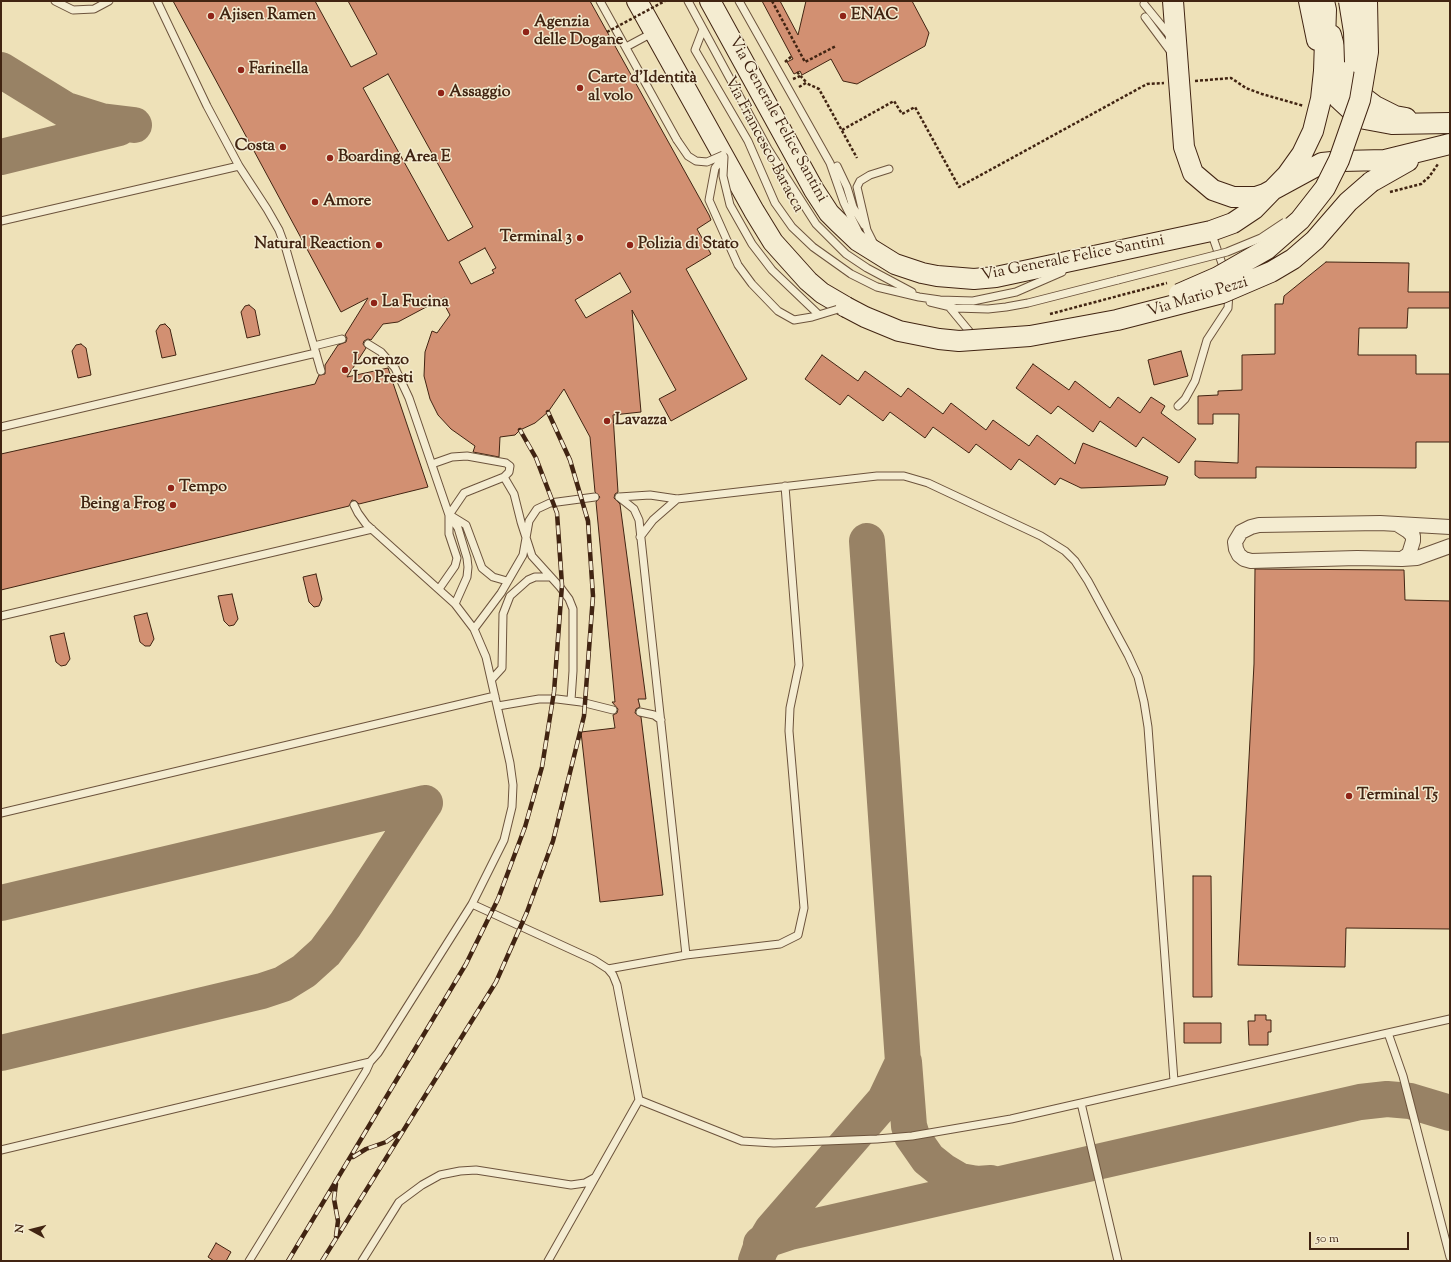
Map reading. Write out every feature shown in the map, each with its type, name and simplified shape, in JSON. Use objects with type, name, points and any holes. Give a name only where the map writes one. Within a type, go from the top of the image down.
[{"type":"main road","points":[[637,1],[759,221],[780,251],[808,280],[822,293],[846,307],[889,327],[939,339],[979,341],[1045,334],[1155,304],[1218,277],[1248,261],[1275,243],[1300,220],[1319,197],[1339,160],[1356,115],[1365,73],[1368,52],[1367,1]]},
{"type":"main road","name":"Via Generale Felice Santini","points":[[710,1],[822,203],[838,222],[858,241],[896,264],[922,273],[952,278],[974,279],[996,277],[1134,249],[1211,231],[1227,226],[1240,219],[1276,188]]},
{"type":"main road","points":[[1173,1],[1184,147],[1190,166],[1200,180],[1213,190],[1233,197],[1256,197],[1322,163],[1342,160],[1385,160],[1450,144]]},
{"type":"main road","points":[[1339,160],[1352,110],[1355,70],[1354,32],[1349,1]]},
{"type":"main road","points":[[1276,188],[1294,166],[1308,142],[1319,109],[1324,72],[1320,4]]},
{"type":"main road","points":[[1320,4],[1339,65],[1344,77],[1355,91],[1375,106],[1395,116],[1442,123]]},
{"type":"main road","points":[[1324,72],[1330,86],[1339,99],[1353,112],[1365,118],[1392,124],[1442,123]]},
{"type":"main road","name":"Via Mario Pezzi","points":[[1045,334],[1166,309],[1222,293],[1261,278],[1285,264],[1311,244],[1330,225],[1348,202],[1371,182],[1406,162],[1450,144]]},
{"type":"street","points":[[1444,527],[1395,523],[1259,525],[1241,532],[1235,542],[1239,555],[1244,559],[1251,560],[1357,558],[1402,559],[1422,556],[1450,546]]},
{"type":"street","points":[[1395,523],[1402,526],[1413,536],[1410,554],[1402,559]]},
{"type":"lane","points":[[55,1],[73,10],[94,9],[109,1]]},
{"type":"lane","points":[[157,1],[203,99],[239,166],[279,230],[286,249],[321,371]]},
{"type":"lane","points":[[600,1],[677,140],[688,156],[696,161],[707,162],[723,156]]},
{"type":"lane","name":"Via Francesco Baracca","points":[[688,1],[768,149],[816,224],[846,254],[867,268],[919,297],[934,304],[950,308],[988,309],[1028,303],[1227,252],[1261,238],[1292,216],[1321,188],[1339,160]]},
{"type":"lane","points":[[739,1],[830,163],[855,227],[875,252]]},
{"type":"lane","points":[[1144,4],[1176,51]]},
{"type":"lane","points":[[1145,17],[1176,51]]},
{"type":"lane","name":"Via Francesco Baracca","points":[[703,29],[695,50],[748,141],[776,203],[792,227],[813,247],[851,274],[877,287],[919,297]]},
{"type":"lane","points":[[626,48],[654,31]]},
{"type":"lane","points":[[723,156],[722,176],[728,199],[752,244],[772,270],[818,314]]},
{"type":"lane","points":[[723,156],[715,168],[709,200],[738,265],[768,301],[787,318],[798,320],[846,307]]},
{"type":"lane","points":[[1,221],[239,166]]},
{"type":"lane","points":[[837,166],[848,187],[853,207],[867,230]]},
{"type":"lane","points":[[875,252],[867,230],[857,187],[860,181],[870,175],[889,169]]},
{"type":"lane","points":[[1178,406],[1193,386],[1207,340],[1228,308],[1230,298],[1228,282],[1211,231]]},
{"type":"lane","points":[[919,297],[968,301],[997,297],[1028,287],[1080,265],[1134,249]]},
{"type":"lane","points":[[950,308],[974,337],[984,344],[1008,344],[1058,335],[1221,284]]},
{"type":"lane","points":[[1,427],[315,350],[342,339]]},
{"type":"lane","points":[[368,344],[381,352],[395,368],[409,398],[449,515],[458,528],[467,558],[467,577],[455,604]]},
{"type":"lane","points":[[432,464],[452,457],[467,456],[508,464],[510,466],[509,472],[504,478],[464,493],[449,515],[449,534],[457,558],[454,566],[439,589]]},
{"type":"lane","points":[[686,955],[637,514],[618,497],[650,495],[677,499],[891,475],[917,478],[1054,543],[1070,556],[1082,572],[1134,667],[1144,702],[1148,727],[1174,1081]]},
{"type":"lane","points":[[504,478],[514,494],[526,541],[532,556],[569,600],[573,609],[573,671],[570,700]]},
{"type":"lane","points":[[608,969],[686,955],[780,944],[798,935],[804,908],[788,732],[790,708],[799,665],[785,486]]},
{"type":"lane","points":[[474,629],[501,593],[523,555],[529,521],[537,509],[543,505],[595,497]]},
{"type":"lane","points":[[640,538],[653,520],[677,499]]},
{"type":"lane","points":[[249,1261],[366,1071],[370,1062],[378,1053],[472,904],[504,840],[512,807],[513,785],[510,763],[498,706],[486,657],[474,629],[455,604],[372,529],[358,513],[354,505]]},
{"type":"lane","points":[[449,515],[466,525],[482,568],[493,577],[507,581]]},
{"type":"lane","points":[[1,616],[372,529]]},
{"type":"lane","points":[[492,679],[502,668],[503,614],[510,596],[528,580],[535,577],[550,577]]},
{"type":"lane","points":[[1,813],[495,696]]},
{"type":"lane","points":[[498,706],[539,700],[570,700],[613,710]]},
{"type":"lane","points":[[640,712],[654,715],[661,720]]},
{"type":"lane","points":[[472,904],[594,960],[614,975],[617,985],[639,1100],[548,1261]]},
{"type":"lane","points":[[639,1100],[728,1137],[756,1143],[863,1140],[912,1136],[1011,1119],[1450,1018]]},
{"type":"lane","points":[[1388,1033],[1403,1076],[1450,1258]]},
{"type":"lane","points":[[1,1150],[370,1062]]},
{"type":"lane","points":[[1081,1103],[1118,1261]]},
{"type":"lane","points":[[362,1261],[399,1202],[422,1185],[440,1176],[460,1171],[476,1170],[577,1185],[590,1182],[599,1172]]},
{"type":"path","points":[[607,32],[665,1]]},
{"type":"path","points":[[772,1],[805,62],[836,46]]},
{"type":"path","points":[[788,67],[785,61],[792,56]]},
{"type":"path","points":[[797,72],[806,83],[819,89],[857,158]]},
{"type":"path","points":[[791,73],[794,80],[800,76]]},
{"type":"path","points":[[842,130],[894,101],[902,114],[915,107],[959,187],[1147,84],[1231,78],[1246,88],[1266,96],[1319,109]]},
{"type":"path","points":[[798,87],[806,83]]},
{"type":"building","points":[[173,1],[315,1],[351,67],[377,54],[348,1],[590,1],[709,215],[711,220],[697,229],[711,254],[686,269],[747,379],[671,421],[659,399],[676,390],[632,310],[641,412],[613,415],[618,492],[615,494],[614,498],[620,504],[646,699],[638,699],[640,707],[636,709],[635,713],[641,717],[663,895],[600,902],[581,732],[615,728],[613,715],[617,713],[618,709],[612,702],[615,702],[596,502],[600,497],[595,492],[590,437],[564,389],[548,412],[535,423],[520,430],[515,435],[500,437],[499,457],[473,452],[475,446],[451,429],[438,415],[430,399],[424,376],[425,352],[432,331],[437,333],[450,315],[443,302],[445,297],[398,322],[383,324],[371,340],[368,339],[364,341],[363,344],[366,348],[347,377],[388,368],[428,487],[359,504],[352,500],[349,506],[1,590],[1,454],[315,384],[319,375],[325,374],[325,365],[338,345],[346,342],[347,338],[345,335],[368,298],[341,312]],"holes":[[[388,74],[473,227],[448,241],[363,88]],[[485,248],[496,268],[492,270],[494,273],[471,284],[459,262]],[[620,273],[631,292],[586,318],[575,300]]]},
{"type":"building","points":[[762,1],[780,1],[798,35],[806,1],[912,1],[929,33],[925,46],[857,84],[843,81],[831,59],[802,75],[800,71],[794,74],[787,62],[793,59]]},
{"type":"building","points":[[1326,262],[1409,263],[1408,292],[1450,292],[1450,308],[1408,308],[1407,328],[1359,328],[1358,355],[1416,355],[1416,374],[1450,374],[1450,442],[1416,442],[1416,468],[1256,467],[1256,478],[1199,478],[1195,475],[1195,461],[1238,463],[1239,414],[1213,414],[1213,424],[1198,424],[1198,396],[1218,395],[1218,391],[1242,390],[1242,355],[1275,354],[1275,304],[1283,304],[1284,296]]},
{"type":"building","points":[[249,305],[255,310],[260,335],[247,338],[241,312],[245,306]]},
{"type":"building","points":[[165,324],[170,329],[176,355],[162,358],[156,331],[160,325]]},
{"type":"building","points":[[81,344],[86,348],[91,375],[78,378],[72,351],[76,345]]},
{"type":"building","points":[[1181,351],[1188,376],[1154,385],[1148,360]]},
{"type":"building","points":[[822,355],[858,381],[865,371],[901,397],[908,388],[943,414],[951,403],[986,430],[993,420],[1029,446],[1037,435],[1075,464],[1083,443],[1168,477],[1165,485],[1081,488],[1060,478],[1055,485],[1019,459],[1011,470],[976,444],[969,453],[933,427],[925,438],[890,412],[883,421],[848,395],[840,405],[805,379]]},
{"type":"building","points":[[1033,364],[1069,390],[1075,381],[1110,408],[1118,397],[1140,413],[1151,397],[1165,406],[1161,413],[1196,439],[1179,463],[1143,437],[1136,447],[1100,421],[1093,432],[1058,406],[1051,414],[1016,388]]},
{"type":"building","name":"Terminal T5","points":[[1255,569],[1404,570],[1405,600],[1450,601],[1450,929],[1346,928],[1345,967],[1238,965],[1254,664]]},
{"type":"building","points":[[316,574],[322,599],[319,606],[314,607],[309,602],[303,577]]},
{"type":"building","points":[[232,594],[238,619],[234,625],[229,626],[224,621],[218,596]]},
{"type":"building","points":[[147,613],[154,639],[150,646],[145,646],[140,642],[134,616]]},
{"type":"building","points":[[64,633],[70,659],[66,665],[61,666],[56,662],[50,636]]},
{"type":"building","points":[[1193,876],[1211,876],[1212,997],[1193,997]]},
{"type":"building","points":[[1255,1015],[1266,1015],[1266,1020],[1271,1020],[1271,1032],[1268,1032],[1268,1045],[1249,1045],[1248,1021],[1255,1021]]},
{"type":"building","points":[[1184,1023],[1221,1023],[1221,1043],[1184,1043]]},
{"type":"building","points":[[216,1243],[231,1252],[226,1261],[214,1261],[208,1257]]},
{"type":"taxiway","points":[[1,70],[66,110],[101,121],[134,125]]},
{"type":"taxiway","points":[[1,157],[119,128]]},
{"type":"taxiway","points":[[756,1261],[760,1250],[772,1230],[885,1100],[903,1062],[867,541]]},
{"type":"taxiway","points":[[1,903],[425,803]]},
{"type":"taxiway","points":[[1,1053],[262,991],[283,984],[304,971],[325,952],[345,925],[425,803]]},
{"type":"taxiway","points":[[904,1062],[909,1126],[912,1136],[928,1159],[943,1171],[960,1181],[977,1184],[991,1183]]},
{"type":"taxiway","points":[[761,1244],[766,1240],[790,1232],[1360,1102],[1387,1099],[1410,1101],[1450,1113]]},
{"type":"railway","points":[[322,1261],[496,982],[527,912],[553,841],[584,716],[593,596],[588,521],[570,460],[548,412]]},
{"type":"railway","points":[[288,1261],[466,964],[498,899],[525,827],[542,767],[554,692],[562,585],[557,513],[536,458],[520,430]]},
{"type":"railway","points":[[353,1157],[366,1149],[386,1142],[399,1133]]},
{"type":"railway","points":[[336,1184],[334,1199],[338,1221],[336,1236]]},
{"type":"place","name":"Ajisen Ramen","points":[[211,16]]},
{"type":"place","name":"ENAC","points":[[843,16]]},
{"type":"place","name":"Agenzia delle Dogane","points":[[526,32]]},
{"type":"place","name":"Farinella","points":[[241,70]]},
{"type":"place","name":"Carte d'Identità al volo","points":[[580,88]]},
{"type":"place","name":"Assaggio","points":[[441,93]]},
{"type":"place","name":"Costa","points":[[283,147]]},
{"type":"place","name":"Boarding Area E","points":[[330,158]]},
{"type":"place","name":"Amore","points":[[315,202]]},
{"type":"place","name":"Terminal 3","points":[[580,238]]},
{"type":"place","name":"Natural Reaction","points":[[379,245]]},
{"type":"place","name":"Polizia di Stato","points":[[630,245]]},
{"type":"place","name":"La Fucina","points":[[374,303]]},
{"type":"place","name":"Lorenzo Lo Presti","points":[[345,370]]},
{"type":"place","name":"Lavazza","points":[[607,421]]},
{"type":"place","name":"Tempo","points":[[171,488]]},
{"type":"place","name":"Being a Frog","points":[[173,505]]},
{"type":"place","name":"Terminal T5","points":[[1349,796]]}]
